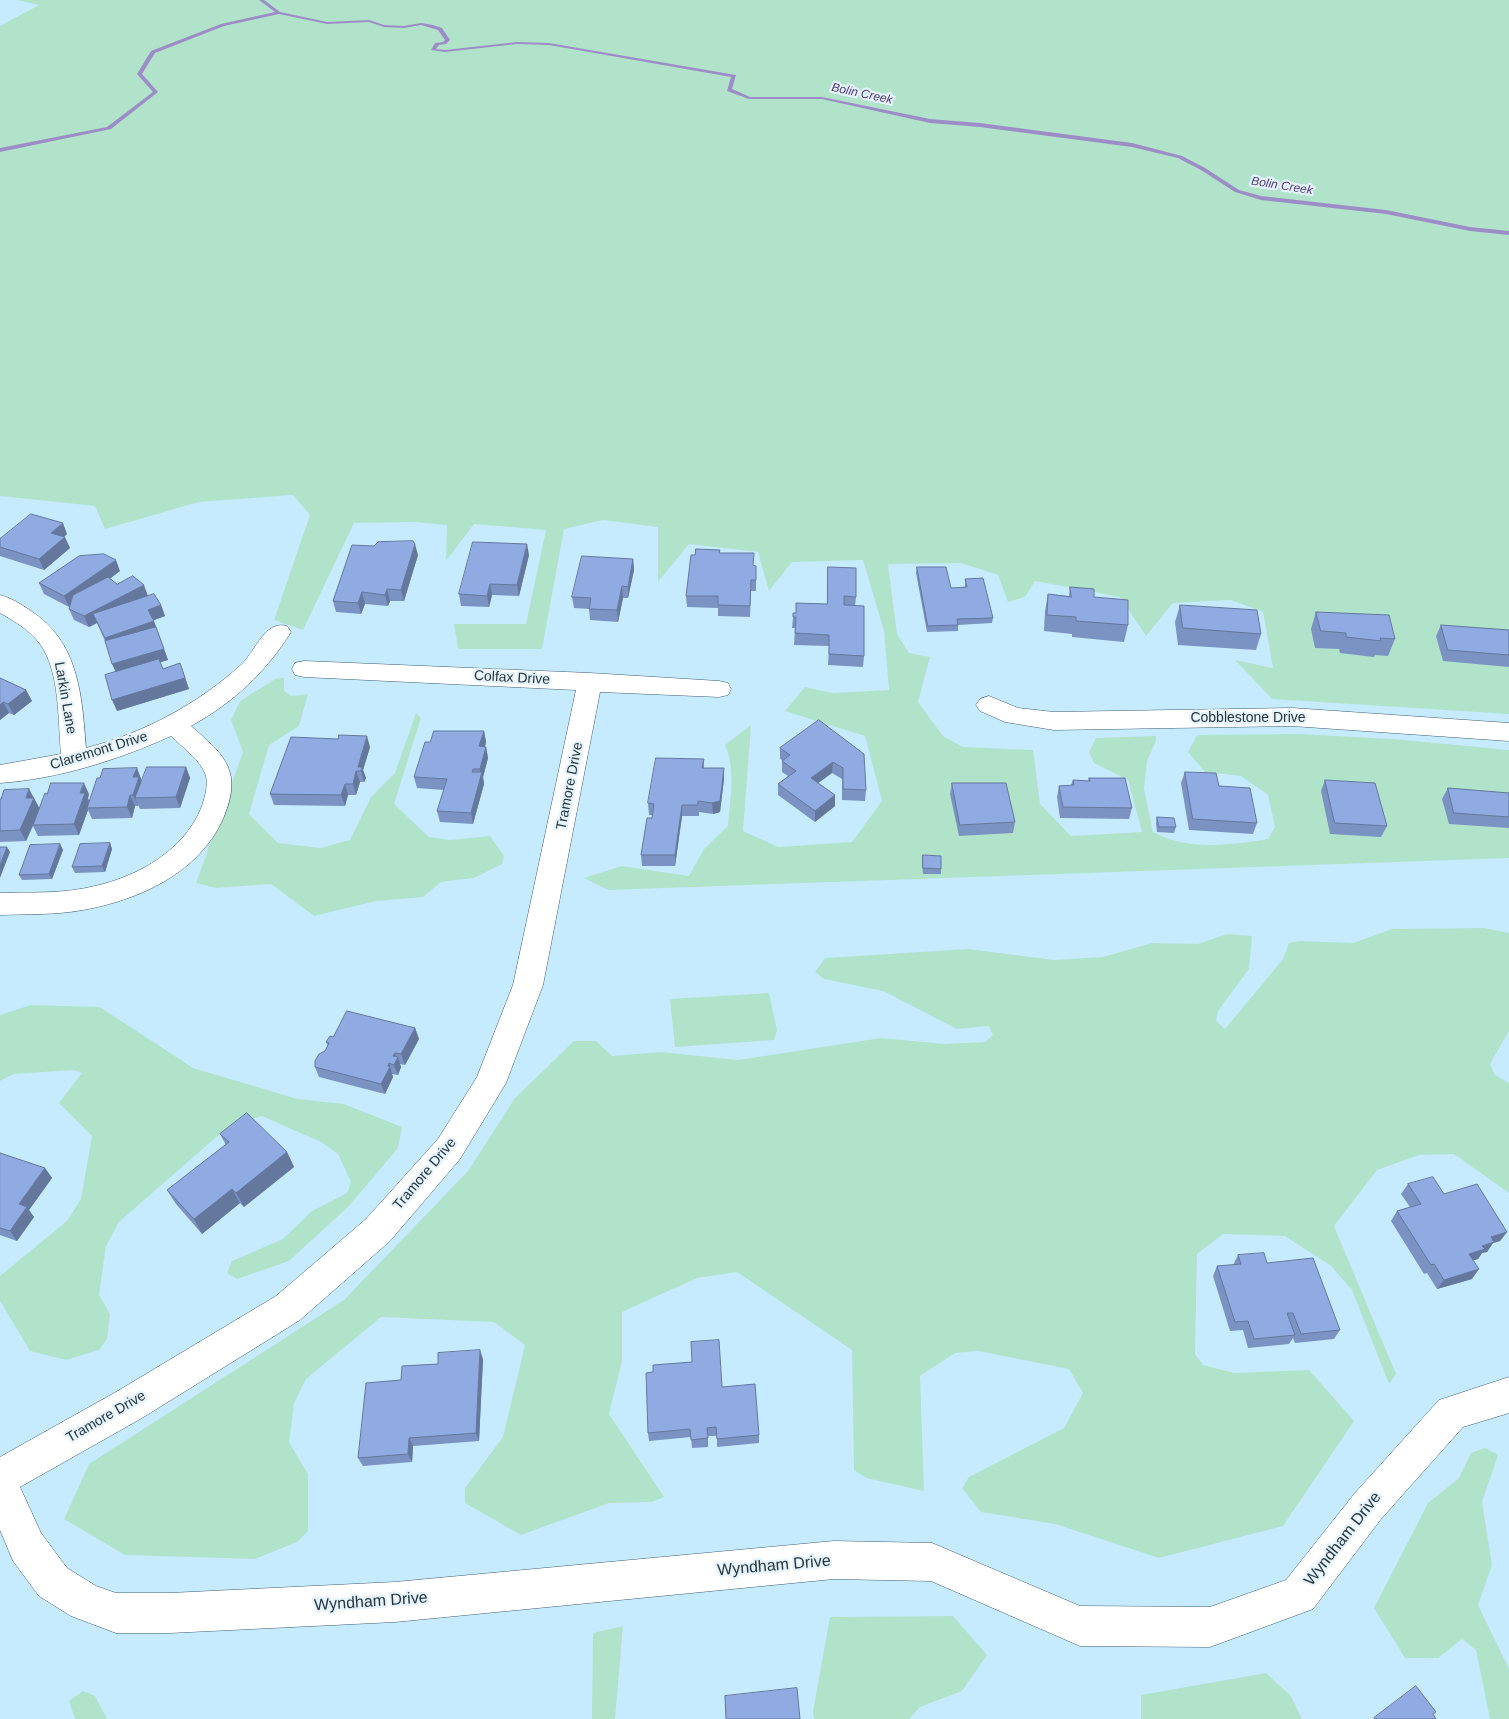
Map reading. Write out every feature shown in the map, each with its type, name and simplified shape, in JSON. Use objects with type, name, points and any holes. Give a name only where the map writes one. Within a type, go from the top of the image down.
[{"type":"street","name":"Larkin Lane","points":[[0,603],[25,617],[52,642],[62,666],[74,761]]},
{"type":"street","name":"Claremont Drive","points":[[0,774],[39,769],[74,761],[134,743],[174,724],[211,702],[251,669],[279,632]]},
{"type":"street","name":"Colfax Drive","points":[[304,669],[590,681],[719,689]]},
{"type":"street","name":"Tramore Drive","points":[[0,1478],[129,1404],[288,1308],[378,1230],[449,1149],[490,1083],[528,985],[590,681]]},
{"type":"street","name":"Cobblestone Drive","points":[[989,705],[1014,716],[1054,721],[1292,718],[1509,732]]},
{"type":"street","points":[[0,904],[77,900],[108,894],[145,879],[176,861],[194,846],[209,823],[218,800],[220,782],[214,766],[174,724]]},
{"type":"street","name":"Wyndham Drive","points":[[0,1486],[27,1547],[53,1582],[85,1602],[116,1613],[170,1613],[395,1602],[834,1560],[932,1562],[1080,1626],[1210,1627],[1300,1595],[1368,1506],[1452,1413],[1509,1395]]},
{"type":"green space","points":[[17,0],[1509,0],[1509,714],[1272,699],[1235,660],[1273,668],[1263,612],[1231,600],[1173,603],[1146,636],[1120,597],[1035,581],[1025,597],[1008,602],[998,575],[961,563],[888,564],[897,634],[909,653],[930,657],[918,702],[943,736],[963,747],[1033,750],[1040,804],[1071,836],[1142,832],[1128,780],[1094,763],[1089,752],[1096,738],[1156,736],[1156,741],[1147,761],[1144,789],[1153,832],[1180,842],[1209,845],[1268,839],[1275,827],[1268,795],[1241,776],[1205,772],[1188,752],[1197,735],[1299,734],[1393,739],[1509,750],[1509,858],[608,890],[584,878],[622,866],[689,876],[704,849],[728,826],[731,774],[725,745],[751,725],[743,831],[778,847],[852,842],[882,801],[865,736],[785,711],[805,687],[832,693],[889,690],[884,631],[863,560],[792,562],[769,591],[758,552],[689,544],[658,582],[658,527],[603,520],[564,529],[542,649],[458,649],[454,624],[526,624],[546,530],[474,524],[446,561],[447,525],[416,522],[354,523],[303,630],[274,620],[310,515],[293,495],[199,502],[105,529],[95,506],[0,496],[0,26],[39,5]]},
{"type":"green space","points":[[277,678],[284,678],[284,691],[291,696],[308,694],[299,726],[269,745],[249,814],[278,843],[320,848],[350,840],[371,797],[395,773],[416,713],[421,718],[394,804],[429,837],[450,840],[490,836],[504,856],[502,864],[474,878],[441,882],[423,897],[376,901],[314,916],[271,884],[216,888],[196,883],[243,752],[231,720],[240,701]]},
{"type":"green space","points":[[1484,928],[1509,933],[1509,1031],[1490,1064],[1495,1075],[1509,1083],[1509,1193],[1454,1154],[1419,1155],[1377,1170],[1334,1226],[1396,1374],[1389,1384],[1352,1290],[1331,1266],[1285,1236],[1223,1234],[1197,1254],[1195,1354],[1203,1365],[1234,1373],[1309,1370],[1354,1421],[1283,1526],[1159,1558],[1055,1524],[981,1512],[962,1488],[969,1477],[1064,1428],[1083,1393],[1069,1369],[978,1351],[955,1353],[920,1376],[924,1491],[866,1478],[854,1470],[852,1350],[737,1272],[697,1278],[622,1312],[622,1361],[609,1414],[664,1497],[652,1502],[609,1503],[521,1535],[465,1503],[465,1488],[503,1437],[525,1345],[494,1322],[381,1317],[306,1379],[294,1403],[289,1442],[308,1474],[308,1531],[297,1542],[255,1559],[125,1555],[64,1519],[89,1464],[344,1300],[468,1171],[515,1098],[574,1041],[596,1041],[612,1056],[661,1052],[738,1060],[881,1038],[944,1044],[985,1042],[993,1035],[989,1026],[957,1029],[883,991],[824,979],[815,972],[825,958],[968,949],[1054,960],[1103,957],[1152,943],[1198,944],[1227,934],[1252,936],[1249,969],[1218,1011],[1216,1021],[1225,1029],[1283,959],[1289,943],[1300,941],[1353,943],[1392,929]]},
{"type":"green space","points":[[769,993],[777,1030],[774,1040],[675,1047],[670,999]]},
{"type":"green space","points":[[31,1005],[100,1007],[193,1068],[298,1099],[344,1104],[402,1127],[398,1148],[349,1206],[289,1261],[237,1279],[227,1273],[232,1261],[283,1239],[312,1211],[347,1193],[351,1182],[338,1154],[321,1142],[262,1116],[229,1126],[119,1222],[106,1246],[99,1295],[110,1314],[107,1339],[99,1350],[66,1360],[30,1351],[0,1301],[0,1276],[67,1221],[81,1199],[92,1136],[59,1103],[82,1073],[73,1070],[14,1074],[0,1081],[0,1015]]},
{"type":"green space","points":[[1485,1448],[1498,1455],[1482,1502],[1492,1565],[1478,1605],[1509,1669],[1509,1719],[1490,1719],[1476,1650],[1462,1639],[1438,1658],[1405,1658],[1374,1608],[1428,1503],[1459,1478],[1471,1453]]},
{"type":"green space","points":[[953,1616],[987,1655],[962,1691],[920,1707],[909,1719],[814,1719],[813,1711],[830,1617]]},
{"type":"green space","points":[[623,1626],[615,1719],[592,1719],[593,1633]]},
{"type":"green space","points":[[1266,1673],[1291,1696],[1302,1719],[1141,1719],[1141,1695]]},
{"type":"green space","points":[[83,1691],[95,1696],[107,1719],[75,1719],[69,1701]]},
{"type":"building","points":[[31,514],[63,523],[51,533],[65,537],[39,559],[0,547],[0,539]]},
{"type":"building","points":[[413,541],[415,544],[401,590],[387,589],[385,595],[362,592],[358,603],[333,601],[352,545],[374,546],[378,542]]},
{"type":"building","points":[[473,542],[527,544],[517,585],[490,584],[487,596],[459,594]]},
{"type":"building","points":[[696,549],[720,550],[719,553],[754,553],[753,565],[756,566],[756,580],[751,580],[750,606],[718,605],[718,596],[686,596],[691,555],[695,555]]},
{"type":"building","points":[[104,554],[116,560],[64,596],[39,583],[79,556]]},
{"type":"building","points":[[582,556],[633,559],[628,587],[622,586],[617,610],[589,609],[591,598],[572,597]]},
{"type":"building","points":[[828,567],[856,568],[856,597],[844,596],[844,605],[864,606],[864,656],[829,654],[829,635],[795,633],[796,617],[793,617],[793,613],[796,613],[796,603],[827,604]]},
{"type":"building","points":[[917,567],[946,567],[951,588],[967,587],[965,579],[983,578],[993,618],[957,619],[958,625],[928,626]]},
{"type":"building","points":[[133,576],[144,585],[84,616],[69,609],[73,595],[108,577],[117,584]]},
{"type":"building","points":[[1070,587],[1094,589],[1094,597],[1128,600],[1128,625],[1076,621],[1076,617],[1047,615],[1048,594],[1071,597]]},
{"type":"building","points":[[154,594],[161,605],[148,610],[154,621],[105,638],[93,614]]},
{"type":"building","points":[[1180,605],[1257,610],[1261,634],[1183,628]]},
{"type":"building","points":[[1316,612],[1389,615],[1395,639],[1380,638],[1381,641],[1346,637],[1346,633],[1321,631]]},
{"type":"building","points":[[1441,625],[1509,630],[1509,655],[1448,650]]},
{"type":"building","points":[[156,627],[164,649],[112,664],[105,641]]},
{"type":"building","points":[[159,659],[163,669],[180,663],[185,678],[112,700],[105,675]]},
{"type":"building","points":[[0,678],[26,690],[8,704],[3,702],[0,705]]},
{"type":"building","points":[[819,720],[864,754],[866,790],[843,789],[843,768],[833,762],[811,778],[835,795],[815,811],[778,784],[796,771],[782,761],[790,755],[780,748]]},
{"type":"building","points":[[434,731],[484,731],[479,746],[486,747],[480,769],[473,769],[472,772],[482,772],[471,813],[437,811],[447,779],[414,777],[425,742],[430,742]]},
{"type":"building","points":[[339,735],[367,736],[358,767],[362,767],[361,771],[356,771],[353,784],[345,784],[341,795],[270,794],[291,737],[338,739]]},
{"type":"building","points":[[656,758],[704,759],[702,768],[724,768],[720,801],[712,803],[698,801],[698,805],[682,805],[675,855],[641,855],[647,818],[652,818],[654,804],[648,803]]},
{"type":"building","points":[[147,767],[186,767],[176,797],[135,798]]},
{"type":"building","points":[[137,768],[133,777],[139,777],[133,795],[130,795],[127,807],[87,808],[97,778],[100,778],[103,769]]},
{"type":"building","points":[[1185,772],[1216,773],[1219,786],[1250,788],[1257,823],[1193,819]]},
{"type":"building","points":[[1089,778],[1125,778],[1132,808],[1063,807],[1059,786],[1074,785],[1073,780],[1090,781]]},
{"type":"building","points":[[1325,780],[1375,783],[1387,826],[1335,823]]},
{"type":"building","points":[[51,783],[84,783],[80,793],[85,793],[74,824],[33,825],[45,793],[47,794]]},
{"type":"building","points":[[952,783],[1006,783],[1015,822],[960,825]]},
{"type":"building","points":[[1448,788],[1509,793],[1509,817],[1454,813]]},
{"type":"building","points":[[29,789],[26,798],[34,798],[20,830],[0,831],[0,799],[4,790]]},
{"type":"building","points":[[1157,817],[1174,818],[1176,827],[1159,827]]},
{"type":"building","points":[[110,843],[102,866],[72,867],[80,844]]},
{"type":"building","points":[[60,844],[49,874],[19,875],[30,845]]},
{"type":"building","points":[[0,847],[7,847],[0,865]]},
{"type":"building","points":[[923,855],[941,856],[941,869],[923,868]]},
{"type":"building","points":[[347,1011],[415,1028],[401,1054],[395,1053],[393,1056],[398,1057],[394,1065],[389,1063],[388,1066],[390,1067],[381,1084],[315,1067],[315,1061],[319,1054],[325,1051],[329,1043],[326,1042],[330,1036],[333,1037]]},
{"type":"building","points":[[247,1113],[287,1152],[236,1193],[232,1189],[194,1219],[167,1190],[229,1142],[220,1134]]},
{"type":"building","points":[[0,1153],[45,1168],[19,1204],[27,1207],[10,1231],[0,1228]]},
{"type":"building","points":[[1433,1177],[1444,1194],[1477,1184],[1507,1232],[1491,1237],[1494,1242],[1482,1246],[1485,1249],[1469,1254],[1479,1269],[1444,1280],[1434,1264],[1431,1265],[1397,1211],[1421,1204],[1408,1184]]},
{"type":"building","points":[[1264,1253],[1267,1263],[1313,1258],[1340,1330],[1301,1334],[1293,1313],[1287,1313],[1295,1335],[1254,1339],[1248,1321],[1235,1322],[1217,1266],[1241,1264],[1238,1255]]},
{"type":"building","points":[[719,1340],[722,1387],[755,1384],[759,1435],[717,1439],[716,1427],[707,1428],[708,1438],[691,1440],[690,1429],[648,1433],[646,1373],[653,1372],[653,1365],[692,1362],[691,1342]]},
{"type":"building","points":[[480,1350],[476,1433],[409,1438],[408,1454],[358,1458],[366,1383],[401,1380],[402,1366],[438,1364],[438,1353]]},
{"type":"building","points":[[1416,1686],[1436,1712],[1433,1714],[1436,1719],[1374,1718]]},
{"type":"building","points":[[797,1688],[800,1719],[726,1719],[725,1696]]},
{"type":"waterway","name":"Bolin Creek","points":[[261,0],[279,13]]},
{"type":"waterway","points":[[0,150],[109,128],[156,92],[139,74],[153,52],[223,25],[279,13]]},
{"type":"waterway","name":"Bolin Creek","points":[[279,13],[327,23],[369,21],[384,26],[404,27],[421,24],[433,26],[440,29],[448,40],[437,44],[433,50],[445,51],[517,43],[549,44],[734,76],[729,90],[749,98],[822,98],[930,121],[980,125],[1132,145],[1180,157],[1237,191],[1261,198],[1386,212],[1470,229],[1509,233]]}]
